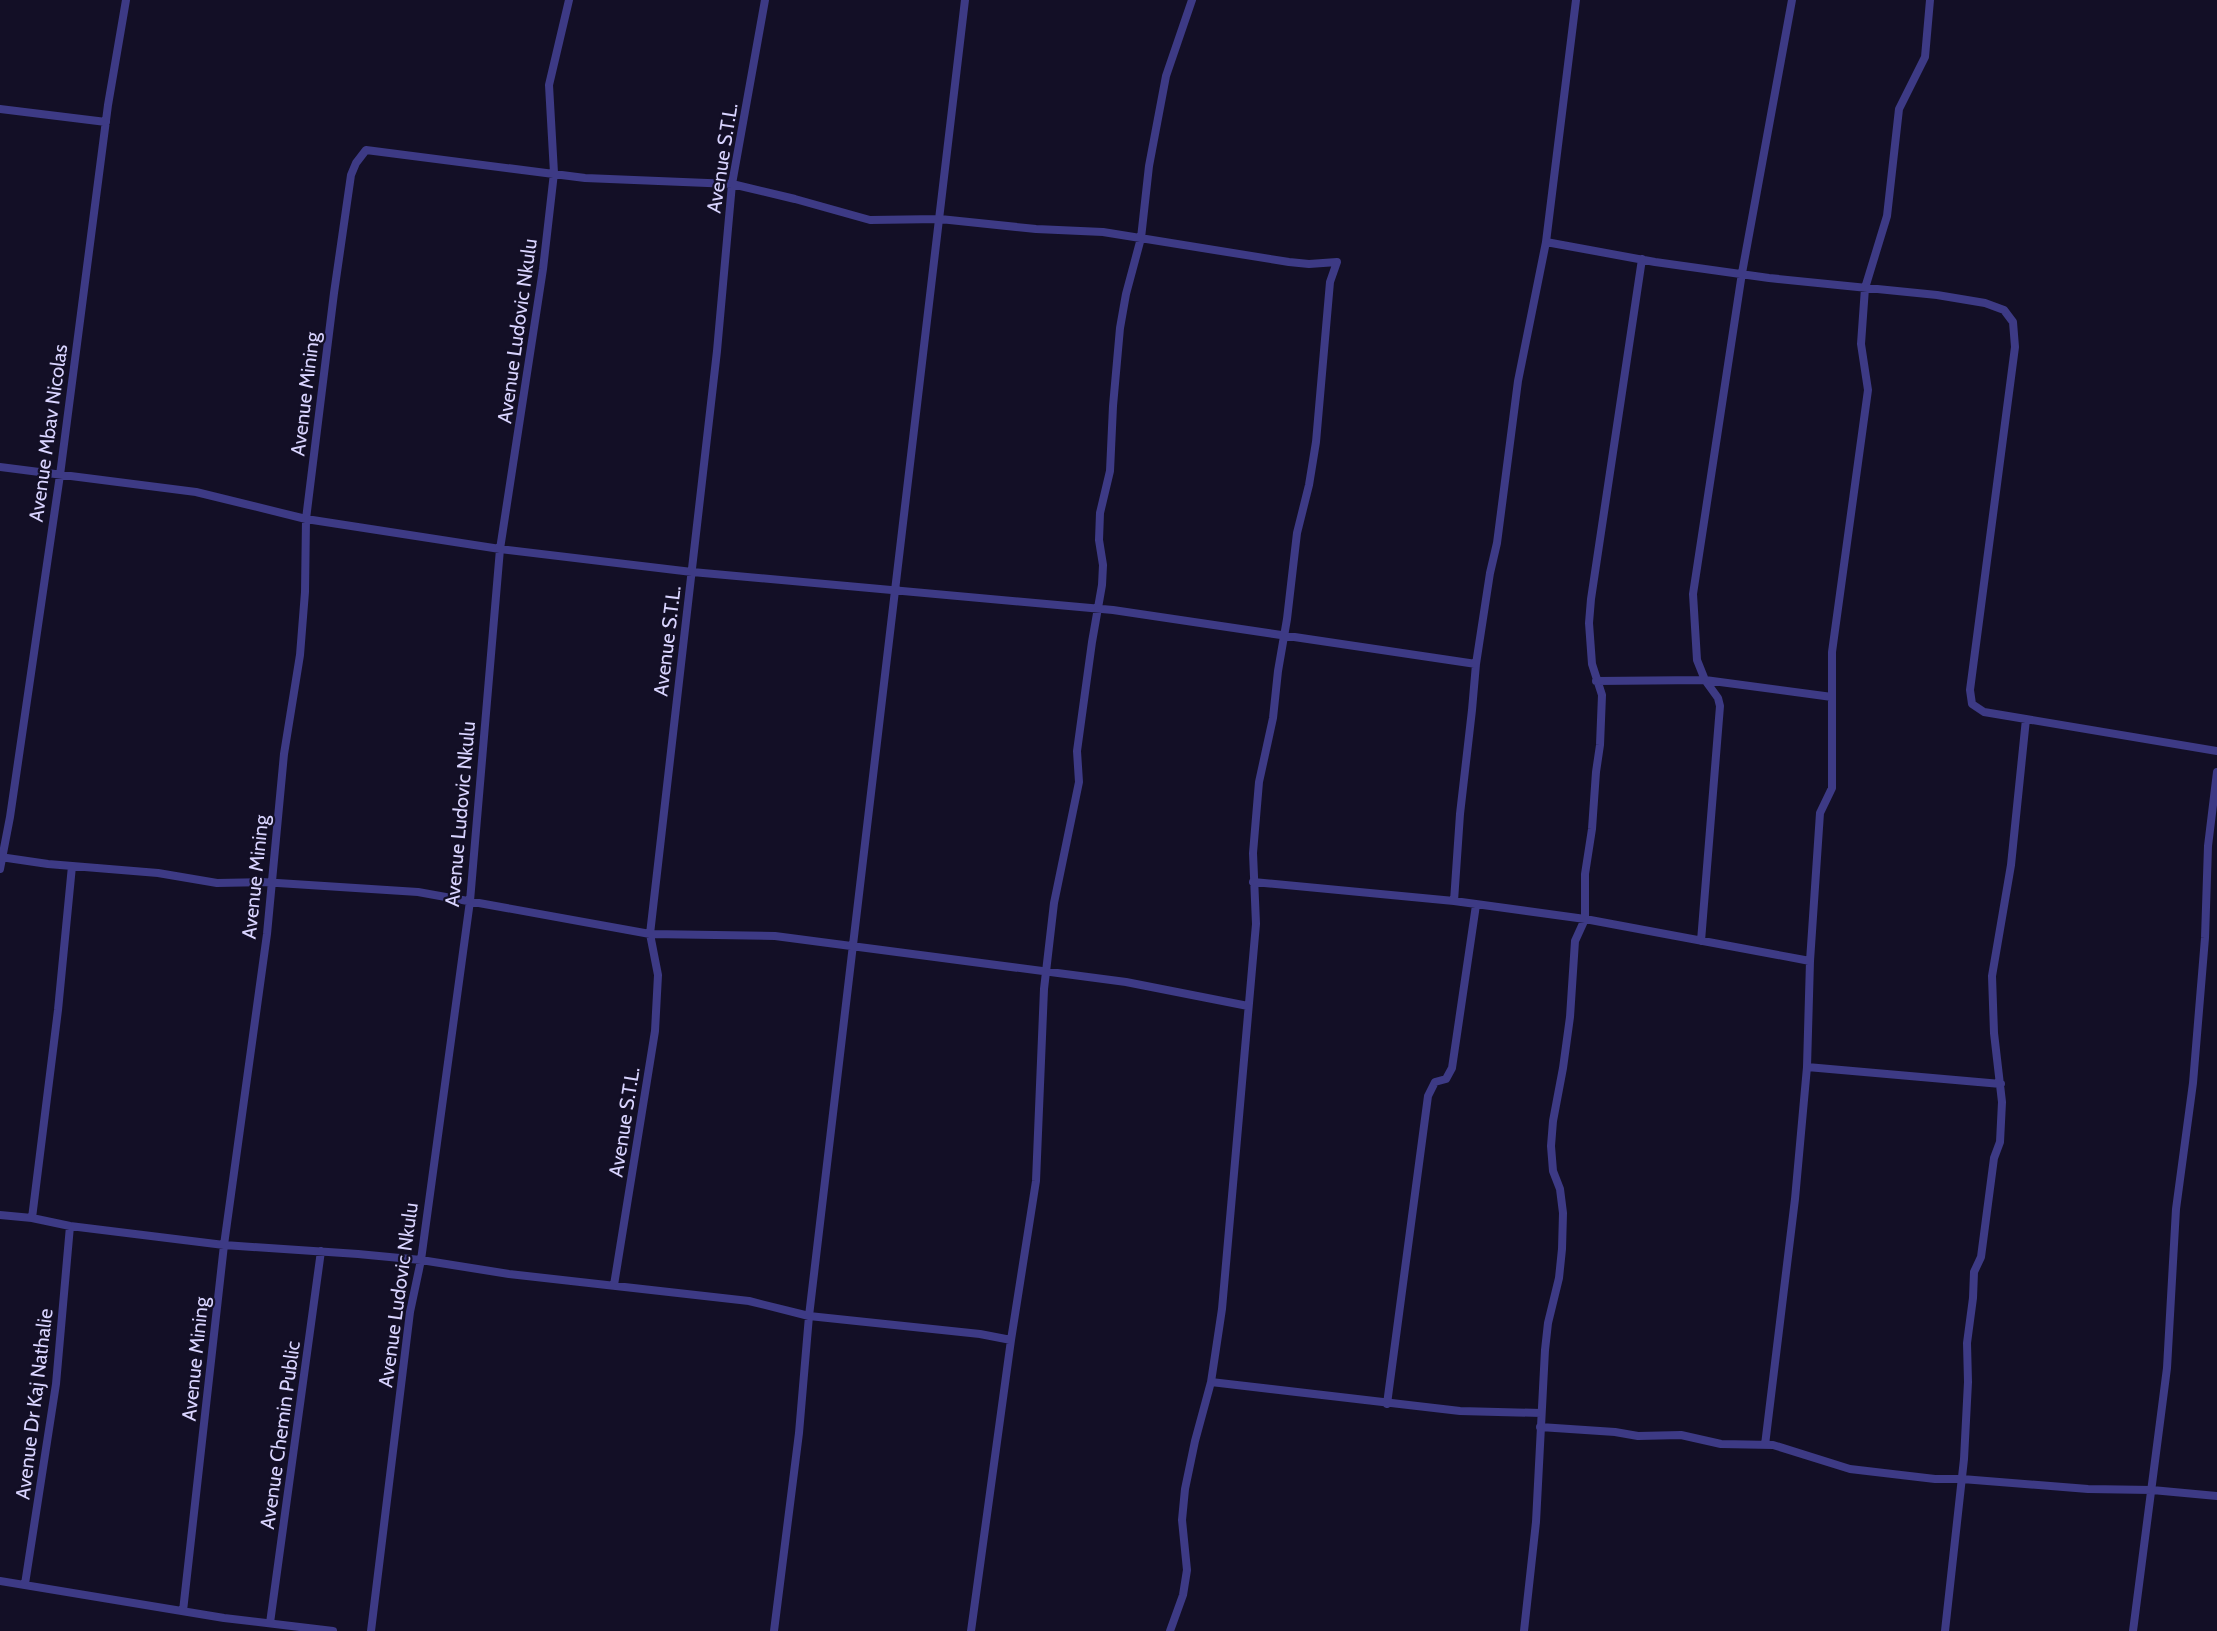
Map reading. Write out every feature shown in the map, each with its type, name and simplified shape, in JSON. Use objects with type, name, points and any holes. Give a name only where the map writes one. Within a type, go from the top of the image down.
[{"type":"street","name":"Avenue Mbav Nicolas","points":[[0,869],[10,817],[60,475],[106,122],[126,0]]},
{"type":"street","name":"Avenue Ludovic Nkulu","points":[[371,1631],[410,1312],[421,1260],[470,901],[500,549],[532,348],[554,173],[549,85],[569,0]]},
{"type":"street","name":"Avenue S.T.L.","points":[[614,1285],[655,1031],[658,975],[650,934],[717,351],[732,184],[765,0]]},
{"type":"street","points":[[774,1631],[799,1433],[808,1316],[965,0]]},
{"type":"street","points":[[971,1631],[1011,1340],[1036,1181],[1040,1068],[1047,972],[1054,903],[1078,782],[1077,751],[1102,585],[1100,513],[1110,471],[1112,416],[1120,328],[1126,294],[1141,238],[1149,166],[1161,100],[1171,57],[1192,0]]},
{"type":"street","points":[[1454,902],[1460,814],[1476,664],[1497,543],[1518,381],[1527,342],[1533,296],[1546,242],[1576,0]]},
{"type":"street","points":[[1701,941],[1720,706],[1697,660],[1693,594],[1743,273],[1792,0]]},
{"type":"street","points":[[1765,1445],[1795,1199],[1807,1067],[1810,961],[1820,813],[1832,788],[1832,652],[1868,390],[1861,344],[1865,288],[1887,216],[1899,109],[1925,57],[1930,0]]},
{"type":"street","points":[[0,109],[106,122]]},
{"type":"street","name":"Avenue Mining","points":[[183,1611],[225,1245],[272,882],[284,754],[301,645],[305,592],[306,519],[351,175],[356,163],[366,150],[554,173]]},
{"type":"street","points":[[554,173],[585,178],[732,184],[870,220],[940,219],[1036,229],[1102,232],[1299,263],[1337,262],[1330,282],[1328,326],[1316,442],[1309,485],[1297,533],[1273,718],[1259,782],[1253,853],[1256,924],[1222,1309],[1211,1382],[1185,1489],[1182,1520],[1187,1570],[1183,1595],[1170,1631]]},
{"type":"street","points":[[1546,242],[1642,259],[1743,273],[1937,295],[1985,303],[2004,310],[2013,322],[2015,347],[1970,690],[1972,704],[1984,712],[2217,751]]},
{"type":"street","points":[[1524,1631],[1536,1522],[1547,1332],[1559,1278],[1562,1249],[1563,1213],[1560,1189],[1553,1171],[1552,1121],[1567,1042],[1575,941],[1585,919],[1585,874],[1601,736],[1602,695],[1596,681],[1590,646],[1591,599],[1642,259]]},
{"type":"street","points":[[0,467],[196,492],[306,519],[500,549],[692,572],[1097,609],[1476,664]]},
{"type":"street","points":[[1596,681],[1705,680],[1832,697]]},
{"type":"street","points":[[1945,1631],[1962,1479],[1968,1382],[1967,1342],[1974,1272],[1981,1257],[1994,1158],[2000,1143],[2002,1102],[1994,1033],[1992,976],[2011,864],[2026,719]]},
{"type":"street","points":[[2133,1631],[2167,1368],[2176,1209],[2199,1023],[2208,846],[2217,772]]},
{"type":"street","points":[[1,857],[158,873],[217,883],[272,882],[418,892],[650,934],[775,936],[1126,982],[1248,1006]]},
{"type":"street","points":[[32,1218],[58,1010],[72,866]]},
{"type":"street","points":[[1253,882],[1476,904],[1585,919],[1810,961]]},
{"type":"street","points":[[1387,1404],[1428,1096],[1436,1082],[1446,1079],[1452,1068],[1476,904]]},
{"type":"street","points":[[1807,1067],[2001,1084]]},
{"type":"street","points":[[0,1215],[225,1245],[421,1260],[509,1274],[749,1301],[808,1316],[980,1334],[1011,1340]]},
{"type":"street","name":"Avenue Dr Kaj Nathalie","points":[[25,1584],[56,1384],[70,1226]]},
{"type":"street","name":"Avenue Chemin Public","points":[[270,1623],[321,1251]]},
{"type":"street","points":[[1211,1382],[1460,1411],[1541,1413]]},
{"type":"street","points":[[1540,1427],[1615,1432],[1638,1436],[1681,1435],[1745,1446],[1765,1445],[1836,1463],[1850,1469],[1935,1479],[2088,1489],[2152,1490],[2217,1496]]},
{"type":"street","points":[[0,1581],[224,1618],[333,1631]]}]
